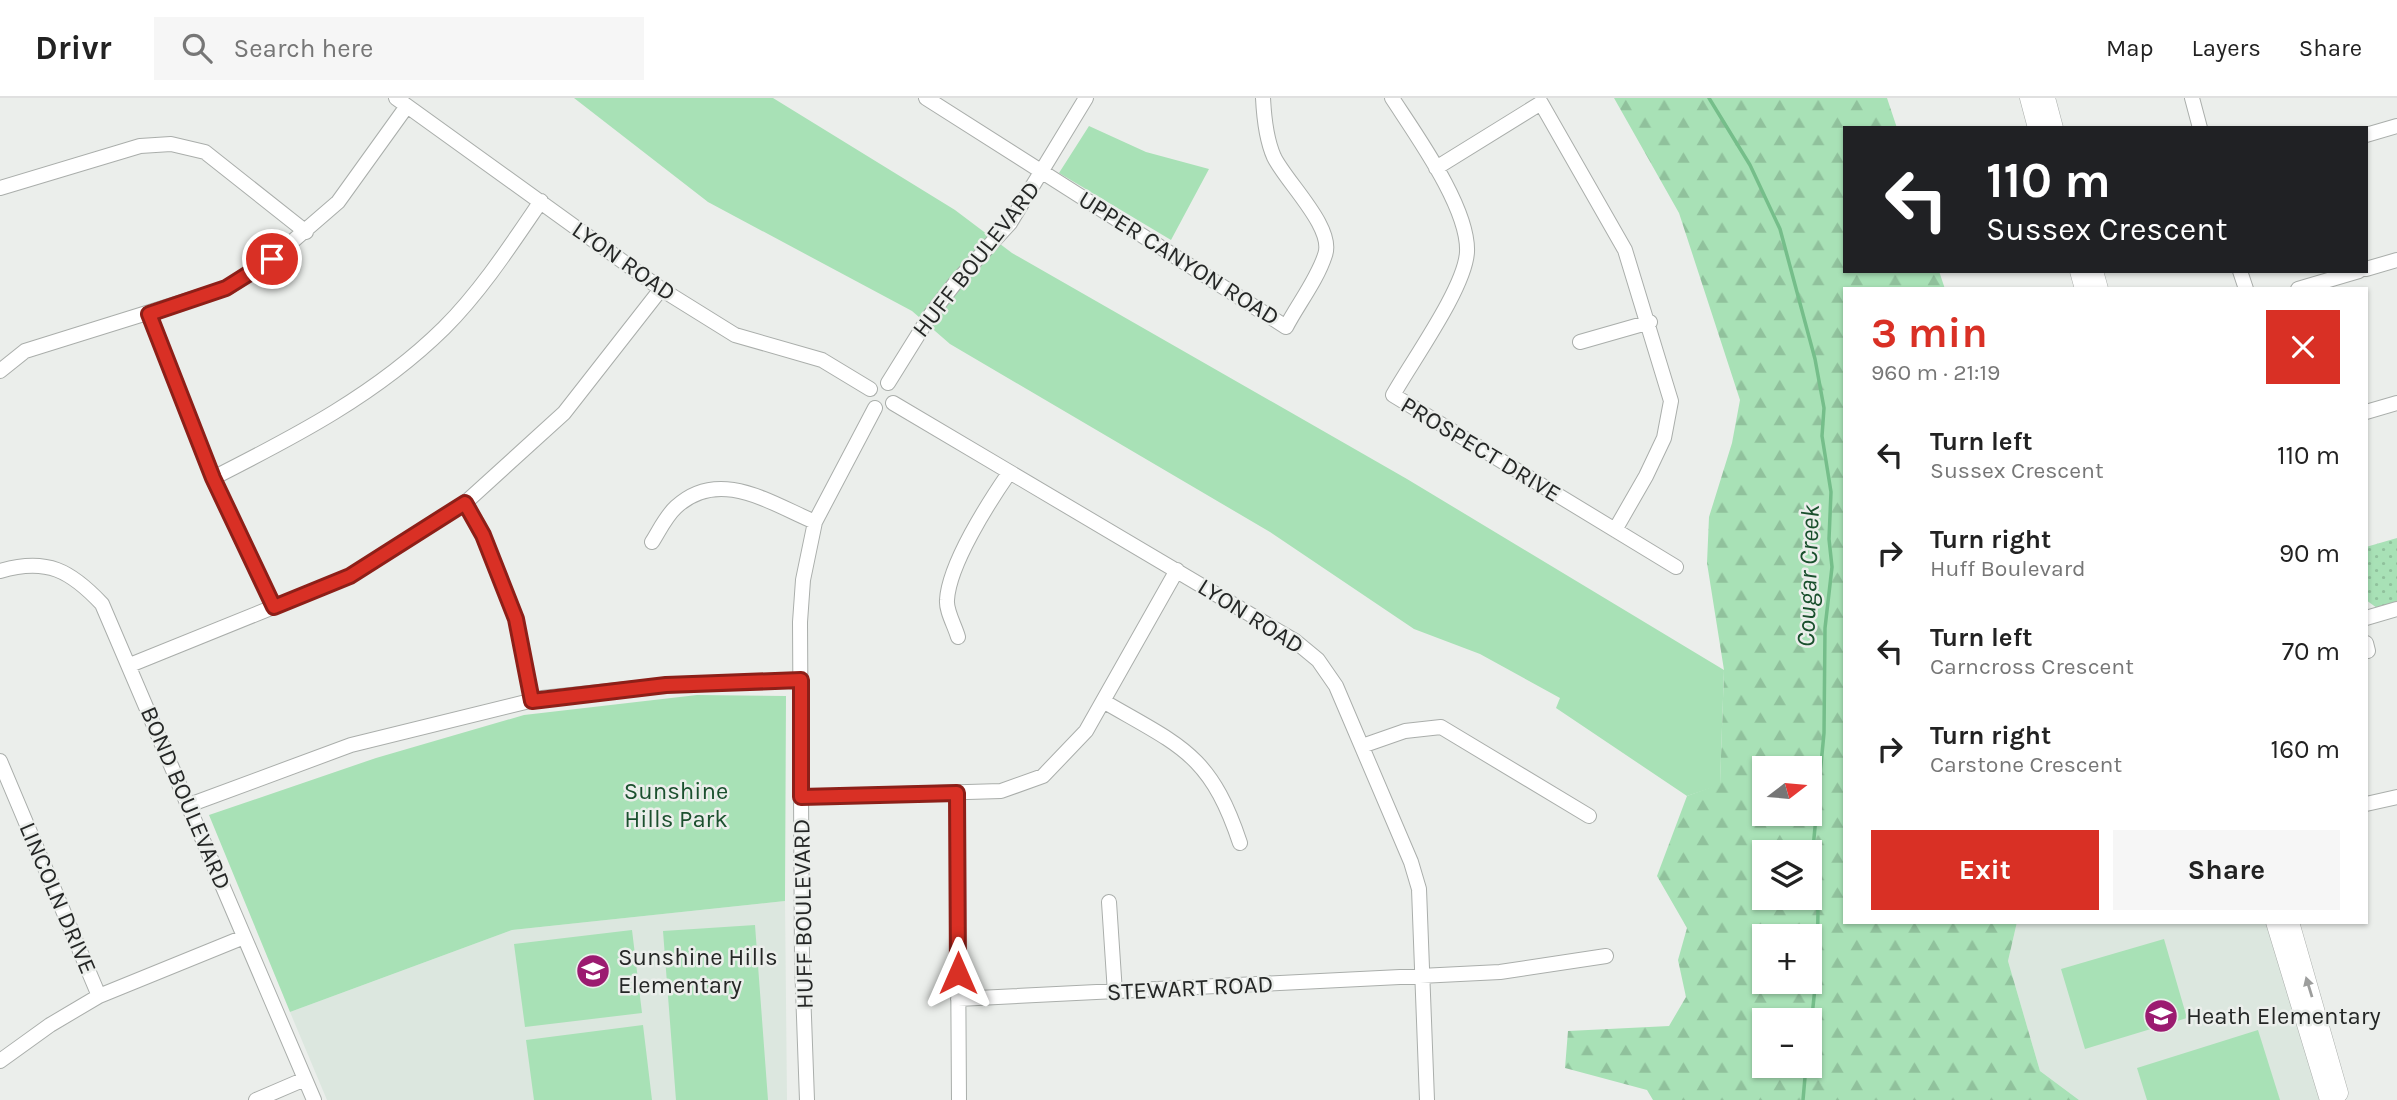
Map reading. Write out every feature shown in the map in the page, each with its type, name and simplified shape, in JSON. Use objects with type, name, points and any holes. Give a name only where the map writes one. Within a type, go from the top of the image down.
[{"type":"main road","points":[[2029,98],[2036,126]]},
{"type":"main road","points":[[2046,98],[2053,126]]},
{"type":"main road","points":[[2276,924],[2329,1100]]},
{"type":"main road","points":[[2291,924],[2341,1100]]},
{"type":"street","name":"UPPER CANYON ROAD","points":[[926,98],[1286,327],[1326,254],[1327,239],[1321,224],[1285,177],[1273,153],[1264,122],[1263,98]]},
{"type":"street","name":"HUFF BOULEVARD","points":[[888,383],[931,314],[1010,223],[1044,172],[1086,98]]},
{"type":"street","name":"PROSPECT DRIVE","points":[[1392,98],[1436,167],[1461,220],[1467,252],[1458,285],[1393,395],[1676,567]]},
{"type":"street","points":[[2192,98],[2199,126]]},
{"type":"street","points":[[0,371],[25,351],[226,288],[272,259],[338,202],[401,102]]},
{"type":"street","name":"LYON ROAD","points":[[401,102],[661,289],[734,335],[822,360],[870,389]]},
{"type":"street","points":[[1436,167],[1541,103],[1625,250],[1650,322],[1670,406],[1664,438],[1651,467],[1615,530]]},
{"type":"street","points":[[2368,134],[2397,126]]},
{"type":"street","points":[[0,188],[140,146],[171,144],[205,152],[306,232]]},
{"type":"street","points":[[213,478],[347,406],[401,367],[445,327],[491,272],[541,201]]},
{"type":"street","points":[[2368,268],[2397,260]]},
{"type":"street","points":[[2305,287],[2352,273]]},
{"type":"street","points":[[130,665],[350,576],[465,503],[564,413],[661,289]]},
{"type":"street","points":[[149,314],[213,478],[274,607]]},
{"type":"street","points":[[1580,342],[1650,322]]},
{"type":"street","points":[[877,383],[888,383],[895,393],[893,403],[884,410],[875,408],[869,402],[870,389],[877,383]]},
{"type":"street","name":"LYON ROAD","points":[[893,403],[1295,641],[1318,660],[1336,686],[1411,862],[1419,889],[1427,1100]]},
{"type":"street","points":[[2368,410],[2397,403]]},
{"type":"street","name":"HUFF BOULEVARD","points":[[807,1100],[801,797],[803,580],[815,522],[875,408]]},
{"type":"street","points":[[958,637],[947,601],[959,561],[981,515],[1009,473]]},
{"type":"street","points":[[652,542],[675,508],[695,493],[715,486],[739,489],[815,522]]},
{"type":"street","points":[[465,503],[483,535],[516,619],[532,701]]},
{"type":"street","name":"BOND BOULEVARD","points":[[0,570],[36,565],[58,569],[79,580],[102,604],[314,1100]]},
{"type":"street","points":[[801,797],[1001,791],[1044,776],[1086,731],[1177,570]]},
{"type":"street","points":[[2368,617],[2397,609]]},
{"type":"street","points":[[189,805],[351,745],[532,701],[666,685],[801,680]]},
{"type":"street","points":[[1103,701],[1182,747],[1201,764],[1228,808],[1240,843]]},
{"type":"street","points":[[1362,746],[1405,731],[1441,727],[1589,816]]},
{"type":"street","name":"LINCOLN DRIVE","points":[[0,761],[99,996]]},
{"type":"street","points":[[957,793],[960,1100]]},
{"type":"street","points":[[2368,804],[2397,797]]},
{"type":"street","points":[[1109,902],[1115,993]]},
{"type":"street","points":[[0,1061],[50,1025],[99,996],[244,937]]},
{"type":"street","name":"STEWART ROAD","points":[[958,999],[1500,972],[1606,956]]},
{"type":"street","points":[[256,1100],[304,1079]]},
{"type":"shaded area","name":"Sunshine Hills Elementary","points":[[785,901],[787,1100],[327,1100],[290,1012],[512,930]]},
{"type":"shaded area","name":"Heath Elementary","points":[[2017,924],[2269,924],[2324,1100],[2079,1100],[2040,1071],[2008,961]]},
{"type":"green space","points":[[574,98],[773,98],[955,210],[1012,253],[1407,479],[1724,670],[1720,785],[1687,796],[1556,708],[1560,698],[1480,654],[1414,629],[1270,532],[950,344],[912,311],[708,202]]},
{"type":"green space","points":[[1614,98],[1887,98],[1896,126],[1843,126],[1843,273],[1940,273],[1944,287],[1843,287],[1843,924],[2017,924],[2008,961],[2040,1071],[2079,1100],[1653,1100],[1647,1090],[1565,1068],[1568,1031],[1669,1026],[1686,997],[1678,960],[1687,928],[1657,876],[1687,796],[1720,784],[1724,670],[1707,563],[1709,517],[1732,443],[1740,400],[1679,213]]},
{"type":"green space","points":[[1089,126],[1146,152],[1209,169],[1171,240],[1059,173]]},
{"type":"green space","points":[[2397,538],[2397,602],[2377,608],[2368,601],[2368,546]]},
{"type":"green space","name":"Sunshine Hills Park","points":[[697,695],[786,696],[785,901],[512,930],[290,1012],[209,815],[376,758],[524,715]]},
{"type":"green space","points":[[755,925],[768,1100],[676,1100],[663,931]]},
{"type":"green space","points":[[632,930],[642,1013],[525,1027],[514,944]]},
{"type":"green space","points":[[2164,939],[2187,1018],[2085,1049],[2061,969]]},
{"type":"green space","points":[[643,1025],[652,1100],[534,1100],[526,1040]]},
{"type":"green space","points":[[2258,1030],[2280,1100],[2147,1100],[2137,1068]]},
{"type":"waterway","name":"Cougar Creek","points":[[1709,98],[1750,165],[1780,229],[1815,359],[1824,408],[1822,436],[1831,492],[1829,539],[1832,567],[1825,628],[1824,733],[1812,859],[1818,911],[1813,1008]]},
{"type":"waterway","name":"Cougar Creek","points":[[1803,1100],[1805,1078]]},
{"type":"place","name":"Sunshine Hills Elementary","points":[[593,971]]},
{"type":"place","name":"Heath Elementary","points":[[2161,1016]]},
{"type":"route","points":[[272,259],[226,288],[149,314],[213,478],[274,607],[350,576],[465,503],[483,535],[516,619],[532,701],[666,685],[801,680],[801,797],[957,793],[958,973]]}]
